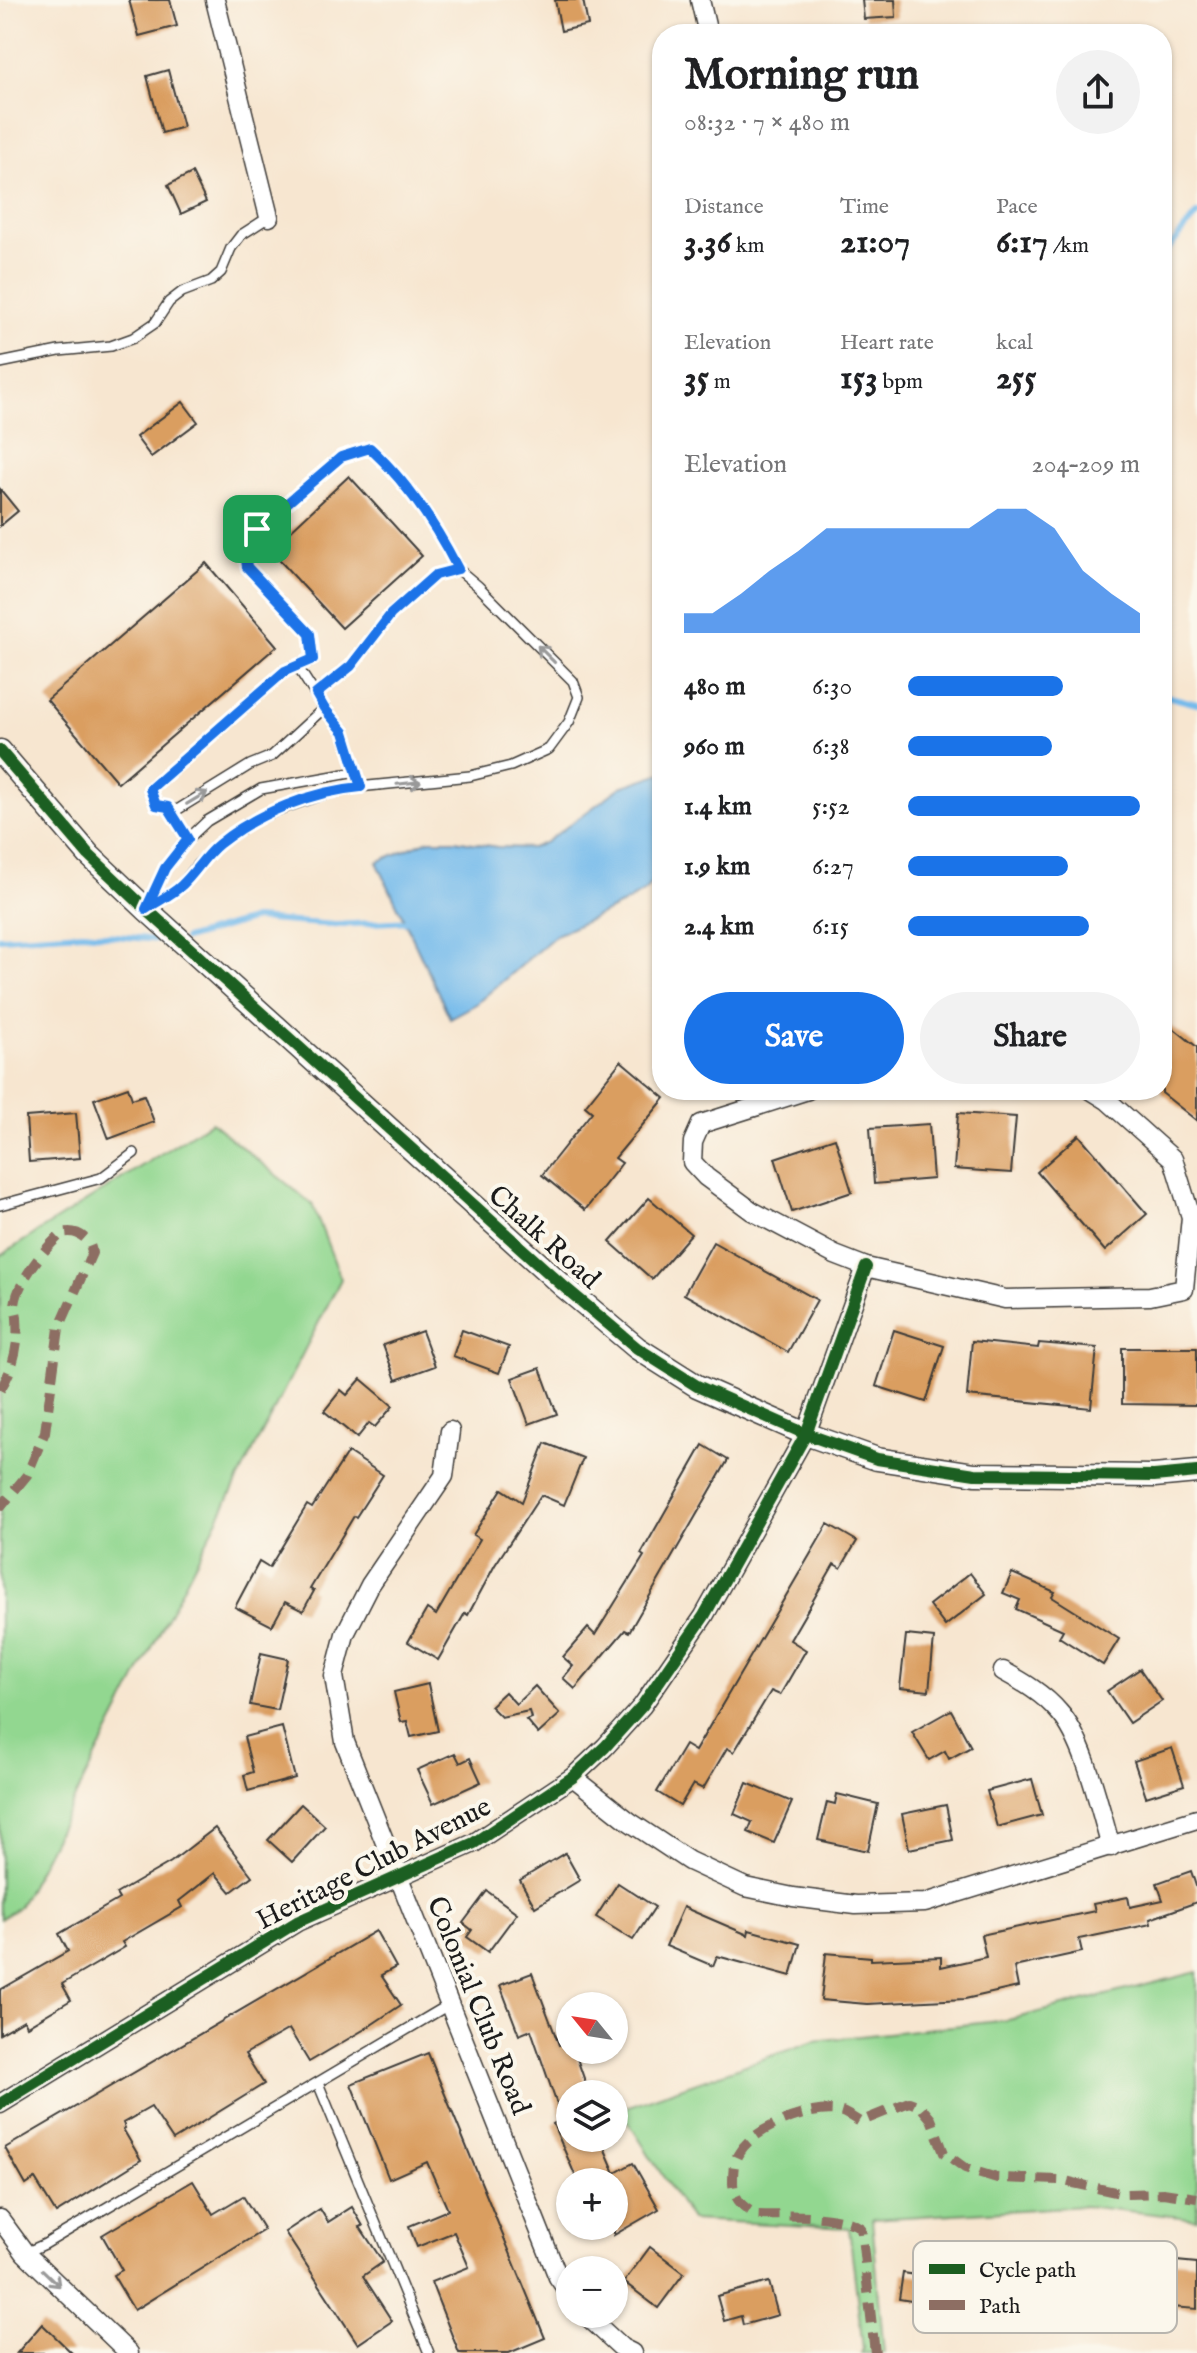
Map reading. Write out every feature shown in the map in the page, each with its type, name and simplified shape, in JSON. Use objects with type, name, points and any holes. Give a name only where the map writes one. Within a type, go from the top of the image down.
[{"type":"street","points":[[215,0],[269,217]]},
{"type":"street","points":[[700,0],[706,24]]},
{"type":"street","name":"Chalk Road","points":[[0,751],[56,819],[146,909],[562,1285],[637,1348],[697,1386],[806,1434],[877,1459],[975,1474],[1154,1476],[1197,1472]]},
{"type":"street","points":[[777,1100],[701,1124],[693,1142],[692,1162],[706,1177],[752,1211],[835,1255],[866,1267],[1005,1299],[1150,1296],[1184,1289],[1191,1217],[1173,1159],[1107,1100]]},
{"type":"street","name":"Heritage Club Avenue","points":[[0,2104],[297,1922],[474,1843],[573,1777],[605,1747],[642,1706],[704,1616],[806,1434],[866,1267]]},
{"type":"street","name":"Colonial Club Road","points":[[450,1431],[444,1476],[370,1585],[345,1634],[334,1676],[345,1742],[556,2272]]},
{"type":"street","points":[[1003,1671],[1029,1686],[1060,1712],[1075,1737],[1111,1847]]},
{"type":"street","points":[[573,1777],[630,1822],[689,1861],[745,1887],[856,1905],[925,1903],[1197,1819]]},
{"type":"street","points":[[0,2219],[25,2253],[129,2353]]},
{"type":"street","points":[[600,2328],[632,2353]]},
{"type":"lane","points":[[0,363],[59,351],[111,346],[133,338],[155,323],[169,302],[182,292],[211,281],[221,272],[231,248],[241,235],[269,217]]},
{"type":"lane","points":[[146,909],[182,885],[219,844],[252,821],[338,789],[470,776],[511,766],[549,749],[569,722],[579,697],[573,681],[458,569],[439,532],[392,468],[370,448],[341,457],[257,529],[245,552],[247,567],[310,634],[313,659],[285,671],[150,789],[156,805],[177,810],[250,765],[272,756],[324,708]]},
{"type":"lane","points":[[316,694],[351,666],[391,614],[435,575],[458,569]]},
{"type":"lane","points":[[297,666],[344,732],[361,787]]},
{"type":"lane","points":[[146,909],[165,868],[207,821],[261,789],[356,772]]},
{"type":"lane","points":[[168,807],[188,839]]},
{"type":"lane","points":[[0,1205],[101,1178],[134,1153]]},
{"type":"lane","points":[[25,2253],[450,2004]]},
{"type":"lane","points":[[318,2083],[429,2353]]},
{"type":"green space","points":[[211,1122],[312,1204],[341,1279],[19,1907],[0,1919],[0,1256]]},
{"type":"green space","points":[[1197,1972],[1197,2219],[1084,2206],[872,2219],[884,2353],[861,2353],[849,2228],[691,2220],[628,2122],[628,2106],[814,2041],[1008,2020]]},
{"type":"water","points":[[652,776],[652,881],[645,891],[556,935],[476,1004],[450,1018],[377,862],[429,840],[532,848],[546,842],[621,787]]},
{"type":"building","points":[[129,0],[170,0],[177,26],[139,36]]},
{"type":"building","points":[[555,0],[583,0],[588,25],[561,31]]},
{"type":"building","points":[[862,0],[895,0],[896,17],[864,19]]},
{"type":"building","points":[[168,70],[183,127],[162,133],[147,76]]},
{"type":"building","points":[[192,173],[206,202],[181,214],[168,185]]},
{"type":"building","points":[[183,402],[198,422],[151,457],[136,437]]},
{"type":"building","points":[[349,476],[422,556],[342,628],[270,550]]},
{"type":"building","points":[[0,489],[18,511],[0,526]]},
{"type":"building","points":[[206,563],[277,646],[118,783],[47,700]]},
{"type":"building","points":[[1172,1027],[1197,1047],[1197,1121],[1171,1100]]},
{"type":"building","points":[[621,1061],[652,1087],[652,1100],[663,1100],[615,1158],[622,1163],[585,1210],[542,1175],[592,1112],[585,1106]]},
{"type":"building","points":[[128,1087],[132,1099],[144,1095],[154,1122],[109,1139],[94,1099]]},
{"type":"building","points":[[76,1113],[80,1158],[29,1162],[26,1117]]},
{"type":"building","points":[[958,1113],[1016,1117],[1011,1173],[954,1169]]},
{"type":"building","points":[[929,1124],[933,1179],[874,1184],[870,1128]]},
{"type":"building","points":[[1079,1135],[1147,1214],[1105,1251],[1037,1172]]},
{"type":"building","points":[[835,1138],[852,1192],[792,1212],[775,1158]]},
{"type":"building","points":[[649,1198],[691,1234],[652,1279],[610,1242]]},
{"type":"building","points":[[713,1242],[817,1300],[788,1352],[684,1294]]},
{"type":"building","points":[[462,1330],[509,1347],[499,1373],[453,1356]]},
{"type":"building","points":[[894,1330],[944,1346],[926,1402],[876,1386]]},
{"type":"building","points":[[422,1331],[435,1366],[396,1380],[383,1345]]},
{"type":"building","points":[[972,1341],[1038,1348],[1039,1343],[1097,1348],[1091,1408],[967,1396]]},
{"type":"building","points":[[1122,1348],[1197,1348],[1197,1405],[1122,1404]]},
{"type":"building","points":[[540,1368],[557,1414],[529,1424],[512,1378]]},
{"type":"building","points":[[361,1379],[393,1406],[375,1427],[369,1423],[357,1438],[324,1411],[341,1390],[347,1395]]},
{"type":"building","points":[[545,1443],[583,1458],[564,1505],[541,1495],[438,1660],[408,1642],[427,1609],[436,1615],[480,1539],[473,1535],[502,1489],[522,1502]]},
{"type":"building","points":[[703,1445],[728,1460],[629,1632],[625,1630],[575,1689],[563,1678],[573,1666],[563,1657],[588,1628],[595,1635],[644,1556],[641,1554]]},
{"type":"building","points":[[348,1452],[383,1475],[310,1589],[314,1591],[303,1611],[285,1602],[272,1626],[235,1607],[259,1562],[269,1568],[307,1505],[312,1508]]},
{"type":"building","points":[[828,1524],[857,1541],[841,1568],[834,1564],[790,1640],[806,1650],[780,1695],[771,1691],[734,1752],[727,1748],[703,1789],[693,1784],[680,1806],[657,1792],[685,1745],[695,1751]]},
{"type":"building","points":[[970,1573],[986,1594],[945,1626],[929,1605]]},
{"type":"building","points":[[1012,1573],[1055,1592],[1052,1597],[1119,1639],[1103,1665],[1059,1637],[1063,1630],[1016,1609],[1020,1600],[1003,1593]]},
{"type":"building","points":[[906,1635],[934,1638],[929,1691],[900,1688]]},
{"type":"building","points":[[261,1653],[288,1659],[277,1710],[250,1705]]},
{"type":"building","points":[[1140,1669],[1162,1701],[1129,1723],[1107,1691]]},
{"type":"building","points":[[428,1684],[438,1731],[411,1737],[407,1721],[401,1722],[394,1692]]},
{"type":"building","points":[[535,1686],[560,1714],[538,1734],[526,1720],[531,1718],[529,1711],[501,1717],[490,1706],[505,1692],[516,1704]]},
{"type":"building","points":[[951,1710],[971,1747],[949,1759],[945,1751],[929,1760],[912,1732]]},
{"type":"building","points":[[282,1727],[295,1778],[248,1791],[244,1775],[253,1772],[244,1737]]},
{"type":"building","points":[[1172,1748],[1184,1785],[1146,1797],[1134,1761]]},
{"type":"building","points":[[455,1753],[460,1763],[470,1758],[481,1782],[433,1804],[417,1770]]},
{"type":"building","points":[[1032,1779],[1042,1815],[997,1827],[987,1791]]},
{"type":"building","points":[[747,1783],[792,1802],[774,1843],[748,1832],[752,1822],[734,1814]]},
{"type":"building","points":[[837,1794],[878,1804],[868,1851],[818,1840],[827,1802],[835,1804]]},
{"type":"building","points":[[301,1804],[325,1826],[292,1862],[268,1840]]},
{"type":"building","points":[[946,1805],[953,1840],[909,1849],[902,1814]]},
{"type":"building","points":[[215,1828],[252,1876],[231,1892],[215,1873],[179,1901],[182,1907],[122,1942],[125,1947],[62,1984],[71,2000],[27,2026],[24,2020],[0,2034],[0,1990],[68,1951],[59,1934],[119,1899],[116,1894],[171,1862]]},
{"type":"building","points":[[565,1853],[580,1880],[535,1907],[520,1880]]},
{"type":"building","points":[[1191,1871],[1197,1889],[1197,1902],[1150,1919],[1151,1924],[1079,1939],[1082,1952],[1014,1967],[1018,1987],[965,1999],[867,2004],[821,2000],[826,1953],[871,1957],[871,1960],[941,1957],[941,1967],[986,1957],[981,1935],[1095,1911],[1093,1904],[1128,1897],[1130,1907],[1163,1900],[1157,1883]]},
{"type":"building","points":[[618,1883],[655,1907],[633,1940],[596,1917]]},
{"type":"building","points":[[487,1891],[517,1913],[488,1952],[467,1937],[472,1930],[463,1923]]},
{"type":"building","points":[[683,1907],[748,1935],[749,1930],[800,1944],[791,1976],[717,1956],[713,1966],[666,1946]]},
{"type":"building","points":[[376,1931],[396,1967],[381,1975],[401,2005],[309,2062],[289,2029],[245,2054],[264,2084],[173,2140],[151,2107],[123,2123],[123,2129],[141,2160],[56,2213],[35,2179],[26,2185],[5,2148]]},
{"type":"building","points":[[532,1973],[556,2037],[556,2064],[579,2064],[585,2080],[556,2080],[556,2102],[531,2030],[519,2035],[500,1985]]},
{"type":"building","points":[[428,2053],[545,2338],[509,2353],[459,2353],[431,2282],[469,2267],[454,2232],[417,2247],[409,2226],[448,2210],[427,2162],[389,2179],[351,2084]]},
{"type":"building","points":[[565,2152],[606,2152],[613,2168],[572,2168]]},
{"type":"building","points":[[633,2163],[659,2209],[628,2227],[628,2168],[624,2168]]},
{"type":"building","points":[[193,2181],[213,2214],[243,2196],[264,2230],[134,2310],[113,2275],[122,2270],[102,2235]]},
{"type":"building","points":[[352,2207],[363,2226],[360,2227],[383,2262],[363,2276],[392,2321],[358,2344],[285,2232],[320,2209],[328,2222]]},
{"type":"building","points":[[650,2247],[684,2273],[658,2308],[628,2285],[628,2277]]},
{"type":"building","points":[[1177,2261],[1197,2263],[1197,2309],[1177,2307]]},
{"type":"building","points":[[903,2273],[913,2275],[913,2301],[899,2299]]},
{"type":"building","points":[[769,2282],[778,2315],[743,2325],[741,2316],[724,2321],[717,2296]]},
{"type":"building","points":[[42,2324],[72,2353],[17,2353]]},
{"type":"waterway","points":[[1172,245],[1197,214]]},
{"type":"waterway","points":[[1172,698],[1197,704]]},
{"type":"waterway","points":[[185,939],[254,919],[335,925],[411,921]]},
{"type":"waterway","points":[[0,938],[83,933],[170,941]]},
{"type":"marked path","points":[[0,1390],[9,1373],[16,1347],[15,1306],[20,1287],[40,1257],[62,1233],[72,1232],[82,1236],[89,1243],[92,1253],[59,1328],[45,1432],[27,1475],[0,1508]]},
{"type":"marked path","points":[[875,2353],[861,2228],[826,2218],[758,2215],[737,2199],[733,2183],[737,2156],[746,2144],[769,2127],[826,2110],[844,2113],[860,2122],[909,2102],[920,2106],[931,2119],[944,2153],[965,2168],[997,2178],[1060,2180],[1124,2194],[1163,2193],[1197,2198]]},
{"type":"cycle path","points":[[0,751],[89,855],[146,909],[562,1285],[637,1348],[697,1386],[806,1434],[877,1459],[975,1474],[1154,1476],[1197,1472]]},
{"type":"cycle path","points":[[0,2104],[297,1922],[474,1843],[573,1777],[605,1747],[642,1706],[704,1616],[806,1434],[866,1267]]},
{"type":"route","points":[[370,448],[392,468],[439,532],[458,569],[435,575],[391,614],[351,666],[316,694],[344,732],[361,787],[338,789],[252,821],[219,844],[182,885],[146,909],[165,868],[188,839],[168,807],[156,805],[150,789],[285,671],[313,659],[310,634],[247,567],[245,552],[257,529],[341,457],[370,448]]}]
